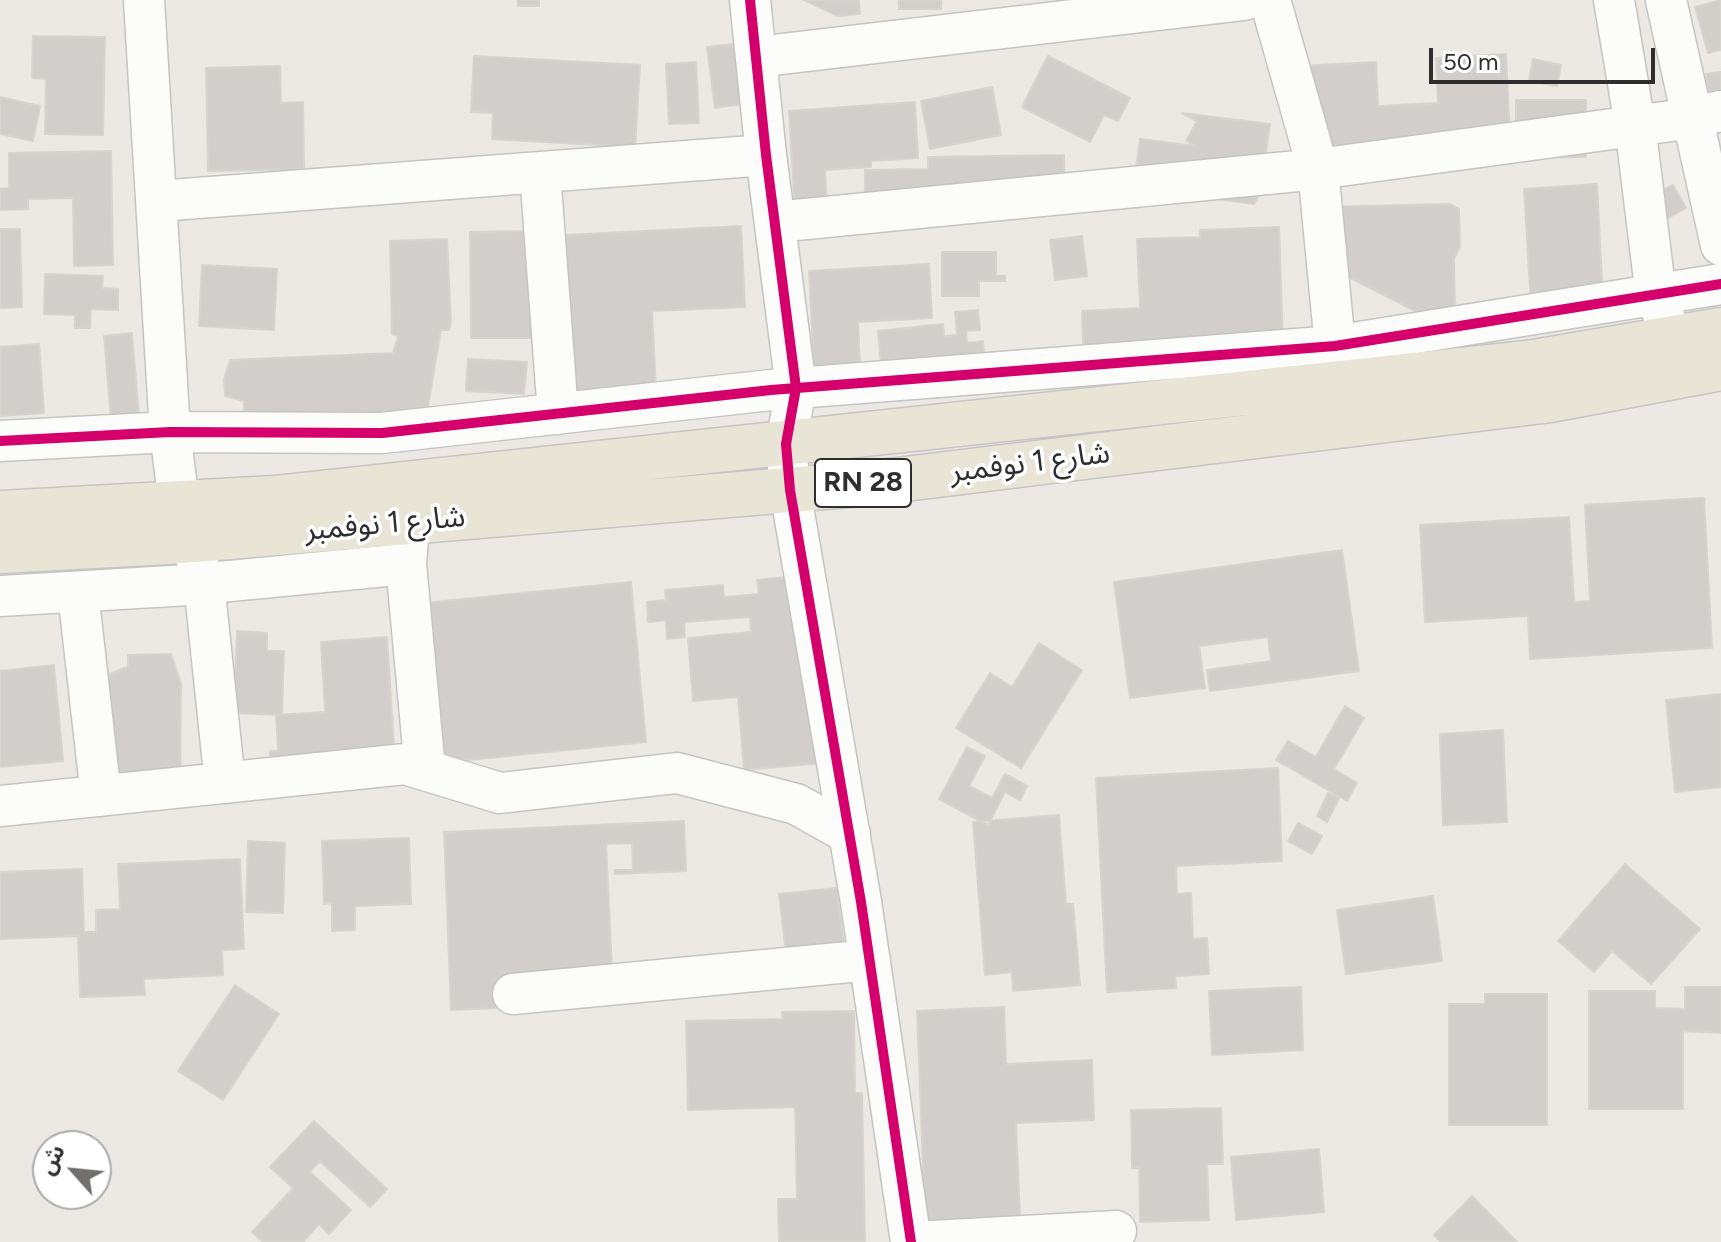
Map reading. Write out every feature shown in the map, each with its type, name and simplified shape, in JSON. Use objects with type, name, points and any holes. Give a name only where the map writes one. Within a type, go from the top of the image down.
[{"type":"main road","name":"شارع 1 نوفمبر","points":[[0,513],[184,522],[408,543],[790,490],[887,481],[1551,400],[1692,361],[1721,330]]},
{"type":"main road","name":"شارع 1 نوفمبر","points":[[0,551],[184,522],[274,498],[1534,362],[1692,361]]},
{"type":"street","points":[[144,0],[170,432],[184,522],[204,583],[225,783]]},
{"type":"street","points":[[750,0],[796,388],[786,444],[790,490],[850,834],[912,1242],[1116,1231]]},
{"type":"street","points":[[756,57],[1244,0]]},
{"type":"street","points":[[1270,0],[1318,169],[1335,346]]},
{"type":"street","points":[[1614,0],[1635,125],[1656,296],[1692,361]]},
{"type":"street","points":[[1666,0],[1707,115],[1721,245]]},
{"type":"street","points":[[775,222],[1318,169],[1707,115]]},
{"type":"street","points":[[158,201],[766,155]]},
{"type":"street","points":[[540,172],[558,414]]},
{"type":"street","points":[[0,441],[170,432],[382,433],[796,388],[1335,346],[1721,284]]},
{"type":"street","points":[[0,596],[204,583],[408,543],[425,770]]},
{"type":"street","points":[[78,592],[101,796]]},
{"type":"street","points":[[0,806],[405,764],[500,793],[677,773],[796,804],[850,834]]},
{"type":"street","points":[[513,994],[870,960]]},
{"type":"building","points":[[518,0],[539,0],[539,6],[518,6]]},
{"type":"building","points":[[804,0],[859,0],[860,14],[838,16]]},
{"type":"building","points":[[899,0],[941,0],[941,9],[899,9]]},
{"type":"building","points":[[1721,0],[1721,50],[1708,53],[1695,7]]},
{"type":"building","points":[[33,36],[105,37],[103,135],[45,134],[46,79],[32,78]]},
{"type":"building","points":[[734,44],[741,104],[715,108],[707,47]]},
{"type":"building","points":[[1506,54],[1511,158],[1307,174],[1302,66],[1376,62],[1378,106],[1438,103],[1436,58]]},
{"type":"building","points":[[474,56],[640,65],[635,147],[492,139],[493,113],[471,112]]},
{"type":"building","points":[[1048,56],[1130,98],[1118,121],[1104,115],[1090,142],[1022,107]]},
{"type":"building","points":[[1533,59],[1561,65],[1557,86],[1529,81]]},
{"type":"building","points":[[696,62],[699,123],[669,124],[666,64]]},
{"type":"building","points":[[280,66],[281,103],[303,102],[304,169],[208,171],[206,68]]},
{"type":"building","points":[[1721,72],[1721,132],[1715,133],[1706,74]]},
{"type":"building","points":[[992,87],[1001,135],[930,149],[921,101]]},
{"type":"building","points":[[0,97],[40,106],[33,141],[0,134]]},
{"type":"building","points":[[1516,100],[1586,100],[1586,157],[1516,158]]},
{"type":"building","points":[[915,102],[918,158],[871,161],[871,167],[825,170],[828,227],[796,229],[789,111]]},
{"type":"building","points":[[1182,113],[1270,124],[1260,193],[1254,204],[1187,195],[1136,168],[1140,139],[1195,146],[1186,141],[1197,121]]},
{"type":"building","points":[[111,151],[113,265],[74,266],[73,198],[28,199],[28,209],[0,210],[0,189],[9,188],[9,153]]},
{"type":"building","points":[[1064,155],[1065,214],[865,218],[865,170],[928,169],[928,157]]},
{"type":"building","points":[[1597,184],[1603,301],[1531,305],[1524,189]]},
{"type":"building","points":[[1673,185],[1686,208],[1663,221],[1650,197]]},
{"type":"building","points":[[1450,204],[1459,209],[1460,246],[1454,259],[1455,312],[1417,312],[1319,262],[1318,207]]},
{"type":"building","points":[[741,226],[745,307],[652,311],[656,391],[572,393],[566,235]]},
{"type":"building","points":[[1279,227],[1283,345],[1084,370],[1082,311],[1140,308],[1137,239],[1200,237],[1200,230]]},
{"type":"building","points":[[0,229],[20,229],[22,307],[0,308]]},
{"type":"building","points":[[531,231],[532,338],[471,338],[470,232]]},
{"type":"building","points":[[1082,236],[1087,276],[1055,280],[1050,240]]},
{"type":"building","points":[[447,239],[451,322],[449,330],[441,330],[427,412],[358,418],[245,441],[244,401],[225,396],[224,379],[230,360],[393,353],[398,336],[392,334],[390,241]]},
{"type":"building","points":[[942,252],[996,252],[996,276],[1005,276],[1005,281],[979,281],[979,296],[942,296]]},
{"type":"building","points":[[929,264],[932,318],[858,322],[861,385],[815,388],[809,271]]},
{"type":"building","points":[[202,265],[277,269],[274,330],[199,326]]},
{"type":"building","points":[[45,274],[103,276],[102,288],[118,289],[118,310],[91,309],[90,328],[75,328],[75,315],[44,314]]},
{"type":"building","points":[[978,310],[980,330],[966,331],[967,343],[983,341],[985,360],[883,388],[878,331],[943,324],[944,336],[957,335],[955,312]]},
{"type":"building","points":[[132,333],[139,417],[111,420],[104,336]]},
{"type":"building","points":[[39,344],[44,413],[0,416],[1,347]]},
{"type":"building","points":[[468,359],[527,362],[524,394],[466,391]]},
{"type":"building","points":[[1704,498],[1712,648],[1530,659],[1528,616],[1425,622],[1420,525],[1569,517],[1574,602],[1590,601],[1585,505]]},
{"type":"building","points":[[1342,550],[1359,671],[1210,691],[1207,670],[1271,661],[1268,637],[1199,646],[1205,688],[1130,698],[1114,582]]},
{"type":"building","points":[[796,576],[822,763],[744,770],[738,697],[693,701],[688,638],[751,632],[750,617],[684,622],[685,637],[667,639],[666,620],[648,622],[647,602],[666,600],[665,590],[723,585],[724,597],[759,594],[757,580]]},
{"type":"building","points":[[631,582],[646,742],[439,763],[424,603]]},
{"type":"building","points":[[237,631],[267,633],[267,651],[284,651],[282,715],[234,713]]},
{"type":"building","points":[[387,637],[396,778],[272,787],[270,751],[278,751],[276,715],[325,712],[321,642]]},
{"type":"building","points":[[1039,643],[1082,670],[1021,768],[956,728],[990,673],[1012,687]]},
{"type":"building","points":[[171,654],[181,684],[180,808],[131,807],[108,736],[109,674],[128,667],[128,655]]},
{"type":"building","points":[[54,665],[63,761],[0,767],[0,671]]},
{"type":"building","points":[[1721,694],[1721,787],[1675,792],[1666,700]]},
{"type":"building","points":[[1345,706],[1364,718],[1334,769],[1357,783],[1347,801],[1276,760],[1288,741],[1316,757]]},
{"type":"building","points":[[1503,730],[1507,822],[1443,825],[1440,734]]},
{"type":"building","points":[[967,747],[985,756],[969,786],[992,798],[1005,774],[1027,786],[1020,800],[1005,792],[988,825],[939,799]]},
{"type":"building","points":[[1278,768],[1282,861],[1176,866],[1177,894],[1191,893],[1193,939],[1207,938],[1209,974],[1175,976],[1176,988],[1107,992],[1096,778]]},
{"type":"building","points":[[1328,793],[1339,798],[1327,822],[1317,816]]},
{"type":"building","points":[[1059,815],[1066,904],[1073,904],[1080,985],[1013,991],[1012,972],[985,975],[973,822]]},
{"type":"building","points":[[684,821],[686,871],[615,874],[615,870],[633,870],[632,843],[606,844],[613,991],[545,1006],[451,1010],[444,832]]},
{"type":"building","points":[[1298,823],[1322,836],[1312,854],[1288,841]]},
{"type":"building","points":[[409,838],[411,904],[355,906],[355,930],[332,931],[332,903],[324,904],[322,841]]},
{"type":"building","points":[[248,841],[285,843],[283,913],[246,912]]},
{"type":"building","points":[[240,859],[244,949],[222,950],[223,975],[144,979],[145,995],[80,997],[78,936],[0,939],[0,872],[82,869],[84,932],[96,932],[96,910],[120,909],[118,864]]},
{"type":"building","points":[[1625,864],[1700,929],[1651,984],[1612,951],[1594,972],[1558,941]]},
{"type":"building","points":[[837,888],[847,971],[789,978],[779,894]]},
{"type":"building","points":[[1433,896],[1442,961],[1346,974],[1337,910]]},
{"type":"building","points":[[235,985],[279,1014],[223,1100],[178,1071]]},
{"type":"building","points":[[1301,987],[1303,1050],[1212,1055],[1209,991]]},
{"type":"building","points":[[1685,987],[1721,987],[1721,1033],[1683,1031],[1683,1109],[1589,1109],[1589,991],[1655,991],[1655,1008],[1685,1009]]},
{"type":"building","points":[[1485,994],[1547,994],[1547,1125],[1449,1125],[1449,1004],[1485,1004]]},
{"type":"building","points":[[1004,1007],[1006,1064],[1092,1060],[1094,1120],[1016,1123],[1021,1242],[926,1242],[917,1011]]},
{"type":"building","points":[[854,1011],[855,1093],[862,1093],[865,1242],[779,1242],[778,1199],[797,1199],[795,1107],[688,1110],[686,1021],[783,1019],[782,1012]]},
{"type":"building","points":[[1221,1108],[1223,1164],[1207,1164],[1209,1220],[1140,1222],[1139,1168],[1132,1168],[1131,1110]]},
{"type":"building","points":[[314,1121],[387,1189],[370,1207],[320,1161],[310,1172],[351,1210],[329,1234],[319,1224],[303,1242],[263,1242],[252,1232],[293,1188],[270,1167]]},
{"type":"building","points":[[1319,1149],[1324,1212],[1236,1220],[1231,1157]]},
{"type":"building","points":[[1472,1196],[1517,1242],[1441,1242],[1434,1235]]},
{"type":"cycle path","points":[[750,0],[796,388],[786,444],[790,490],[861,902],[911,1242]]},
{"type":"cycle path","points":[[0,441],[170,432],[382,433],[771,390],[1335,346],[1721,284]]}]
